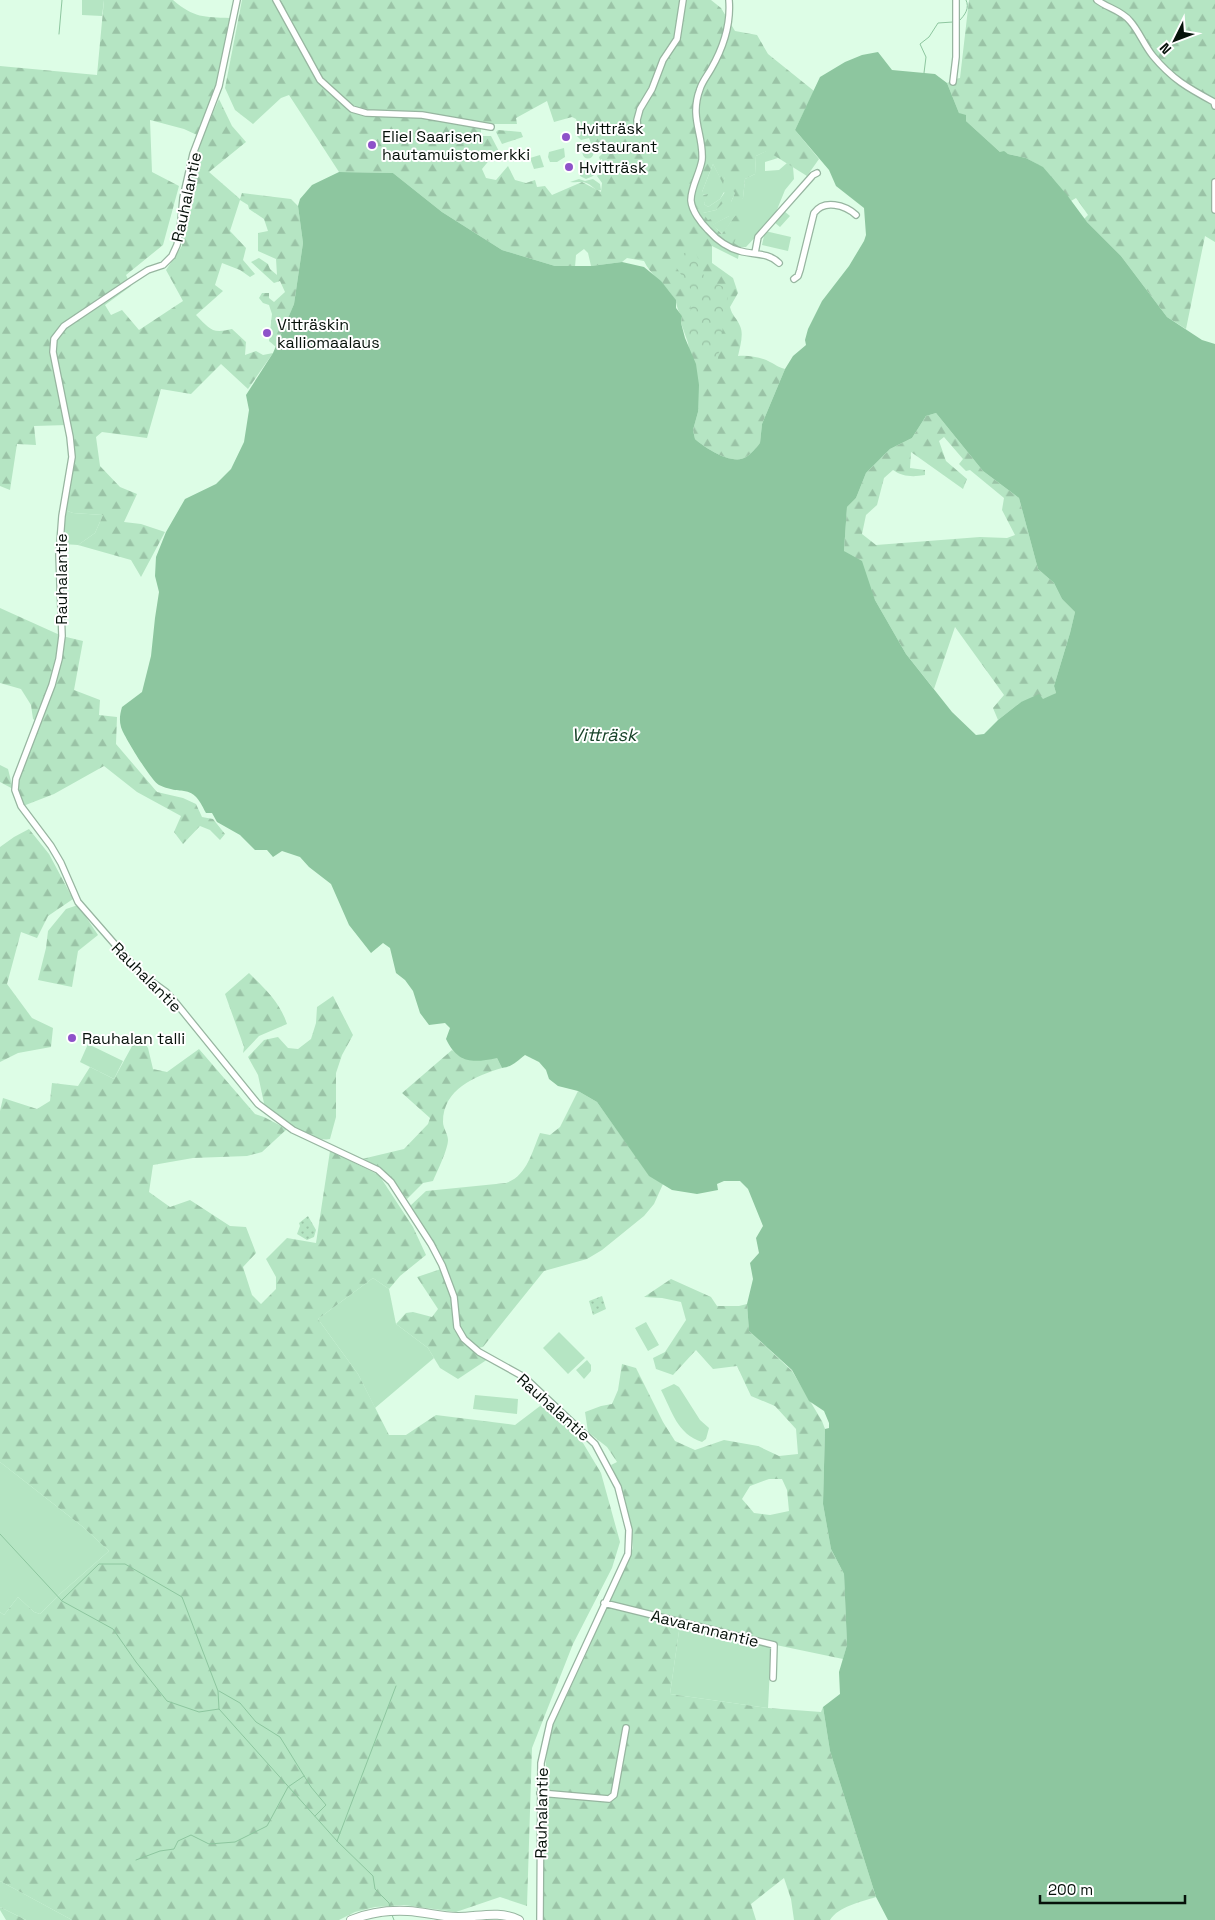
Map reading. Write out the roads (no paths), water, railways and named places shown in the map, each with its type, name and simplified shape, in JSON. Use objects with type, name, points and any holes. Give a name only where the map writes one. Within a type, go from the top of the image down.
[{"type":"street","name":"Rauhalantie","points":[[238,0],[219,86],[193,154],[183,198],[177,246],[172,256],[163,265],[148,270],[64,326],[54,339],[53,352],[70,437],[72,457],[62,516],[59,555],[62,636],[59,659],[52,685],[16,779],[15,790],[21,806],[51,846],[61,863],[78,902],[144,976],[166,992],[176,1003],[258,1104],[293,1130],[355,1158],[385,1175],[426,1236],[442,1265],[454,1296],[457,1327],[464,1339],[479,1352],[524,1377],[595,1444],[618,1487],[629,1530],[628,1554],[550,1723],[541,1763],[540,1920]]},
{"type":"street","points":[[276,0],[320,80],[352,109],[366,113],[422,114],[491,127]]},
{"type":"street","points":[[638,129],[637,120],[640,109],[652,89],[664,60],[677,39],[682,0]]},
{"type":"street","points":[[730,0],[730,22],[717,58],[700,89],[696,103],[696,127],[702,151],[700,172],[691,194],[691,202],[701,222],[728,247],[765,255],[779,263]]},
{"type":"street","points":[[953,82],[956,57],[956,0]]},
{"type":"street","points":[[1098,0],[1129,20],[1152,55],[1167,72],[1181,84],[1214,102],[1215,106]]},
{"type":"street","points":[[755,254],[758,237],[813,175],[817,173]]},
{"type":"street","points":[[1215,182],[1215,210]]},
{"type":"street","points":[[794,279],[798,276],[800,270],[816,209],[825,205],[832,205],[845,208],[856,215]]},
{"type":"street","name":"Aavarannantie","points":[[604,1603],[774,1645],[772,1678]]},
{"type":"street","points":[[540,1792],[609,1798],[614,1795],[626,1728]]},
{"type":"street","points":[[351,1920],[376,1913],[400,1911],[460,1917],[500,1914],[519,1920]]},
{"type":"street","points":[[534,1920],[540,1913]]},
{"type":"water","name":"Vitträsk","points":[[878,52],[892,70],[935,74],[947,83],[959,113],[966,115],[966,121],[1000,152],[1004,151],[1008,154],[1026,158],[1043,167],[1087,222],[1121,256],[1167,317],[1202,340],[1215,344],[1215,1920],[888,1920],[876,1897],[830,1751],[823,1707],[840,1694],[839,1672],[847,1645],[844,1574],[831,1549],[823,1504],[825,1429],[829,1428],[829,1423],[824,1411],[809,1401],[792,1370],[749,1331],[747,1304],[753,1279],[750,1263],[759,1253],[756,1238],[763,1226],[748,1189],[740,1181],[724,1181],[717,1184],[718,1190],[697,1194],[672,1190],[649,1176],[597,1102],[578,1091],[558,1086],[549,1079],[546,1070],[539,1062],[525,1055],[512,1065],[502,1068],[497,1058],[473,1061],[461,1057],[446,1039],[450,1028],[445,1023],[429,1025],[420,1013],[413,991],[405,980],[396,973],[390,948],[383,943],[371,953],[349,925],[331,884],[309,867],[300,857],[282,851],[273,857],[267,850],[255,850],[240,835],[217,822],[212,813],[206,813],[201,803],[191,793],[168,788],[155,782],[138,758],[120,724],[122,707],[142,692],[151,656],[159,592],[155,576],[156,557],[166,532],[185,499],[216,484],[231,469],[244,442],[249,410],[246,395],[273,353],[294,304],[303,243],[298,206],[300,199],[312,185],[339,172],[393,173],[442,212],[502,250],[555,266],[591,266],[622,262],[644,267],[661,281],[676,300],[676,308],[682,316],[681,323],[696,364],[699,385],[698,412],[693,430],[695,439],[719,455],[740,459],[750,454],[760,443],[762,424],[785,369],[793,356],[806,345],[805,340],[808,329],[822,301],[849,266],[866,235],[864,208],[836,186],[829,170],[795,130],[820,77],[845,62],[862,55]],"holes":[[[936,413],[983,471],[1019,498],[1038,569],[1054,583],[1062,599],[1075,612],[1054,686],[1056,693],[1043,699],[1039,694],[1021,702],[984,734],[976,735],[952,712],[906,654],[875,600],[862,561],[844,551],[847,507],[856,498],[866,473],[890,449],[912,438],[926,416]]]},
{"type":"waterway","points":[[59,34],[62,0]]},
{"type":"waterway","points":[[959,21],[966,11],[966,0]]},
{"type":"waterway","points":[[924,73],[926,57],[920,44],[929,37],[938,23],[953,22]]},
{"type":"waterway","points":[[0,1534],[62,1601],[113,1629],[167,1701],[199,1712],[219,1709],[337,1841],[373,1876],[375,1889],[389,1903],[390,1907]]},
{"type":"waterway","points":[[62,1600],[99,1564],[125,1564],[182,1597],[218,1691],[219,1709]]},
{"type":"waterway","points":[[337,1841],[396,1686]]},
{"type":"waterway","points":[[219,1691],[240,1703],[256,1722],[280,1737],[311,1787],[326,1805],[315,1816]]},
{"type":"waterway","points":[[136,1860],[160,1851],[174,1849],[178,1841],[191,1835],[209,1844],[235,1842],[267,1826],[288,1787],[304,1776]]},
{"type":"waterway","points":[[392,1915],[394,1920]]},
{"type":"place","name":"Hvitträsk restaurant","points":[[566,137]]},
{"type":"place","name":"Eliel Saarisen hautamuistomerkki","points":[[372,145]]},
{"type":"place","name":"Hvitträsk","points":[[569,167]]},
{"type":"place","name":"Vitträskin kalliomaalaus","points":[[267,333]]},
{"type":"place","name":"Rauhalan talli","points":[[72,1038]]}]
